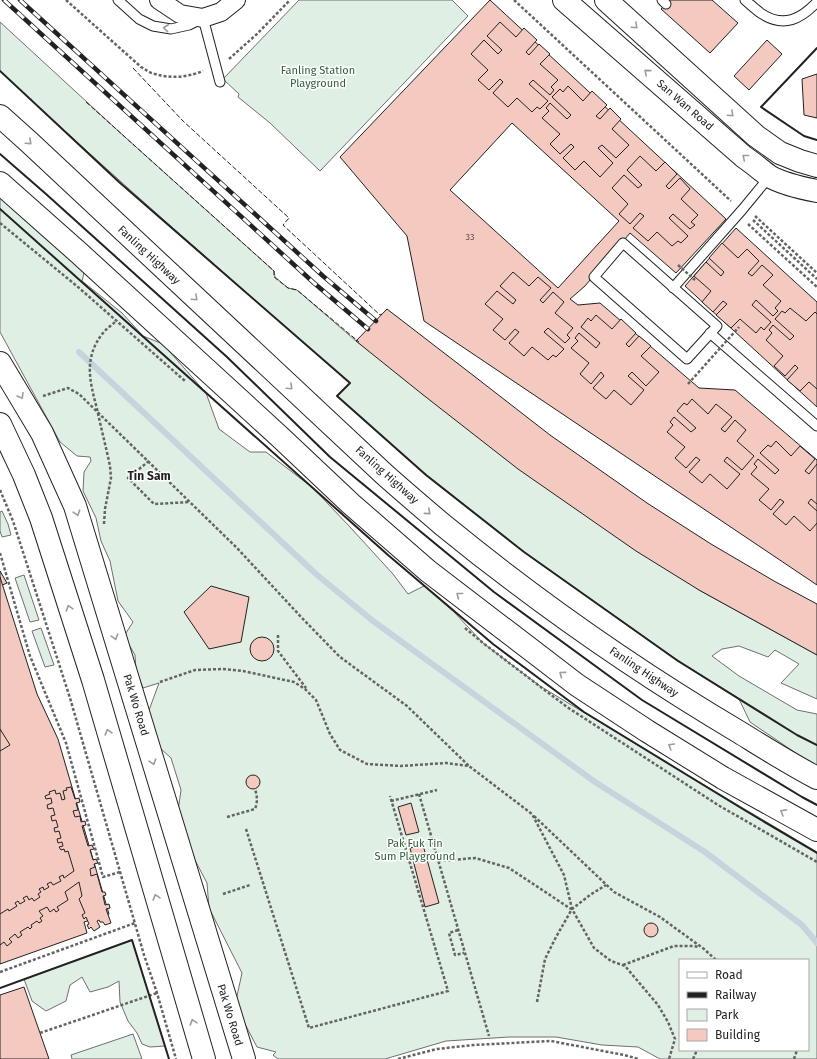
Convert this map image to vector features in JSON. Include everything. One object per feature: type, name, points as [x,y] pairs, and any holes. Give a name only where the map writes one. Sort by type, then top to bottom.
[{"type":"main road","name":"San Wan Road","points":[[564,0],[744,156],[770,176],[786,183],[817,191]]},
{"type":"main road","points":[[606,0],[756,136],[780,152],[800,162],[817,166]]},
{"type":"main road","name":"Fanling Highway","points":[[0,116],[35,147],[367,459],[443,525],[557,613],[648,676],[817,778]]},
{"type":"main road","points":[[0,183],[246,406],[351,504],[428,571],[577,685],[723,778],[817,830]]},
{"type":"main road","name":"Pak Wo Road","points":[[0,363],[42,432],[74,506],[244,1059]]},
{"type":"main road","points":[[0,424],[24,476],[43,526],[94,685],[204,1059]]},
{"type":"street","points":[[159,0],[180,14],[203,18],[221,12],[236,0]]},
{"type":"lane","points":[[118,0],[139,19],[153,26],[171,29],[189,25],[203,18],[220,82]]},
{"type":"lane","points":[[746,0],[762,14],[776,20],[793,20],[806,12],[817,2]]},
{"type":"lane","points":[[674,288],[770,176]]},
{"type":"lane","points":[[623,243],[717,326],[710,333],[687,359],[594,276],[623,243]]},
{"type":"lane","points":[[710,333],[817,426]]},
{"type":"path","points":[[66,0],[141,67],[155,74],[171,78],[194,74],[216,66],[231,58],[290,0]]},
{"type":"path","points":[[514,0],[817,279]]},
{"type":"path","points":[[741,210],[817,273]]},
{"type":"path","points":[[741,210],[817,287]]},
{"type":"path","points":[[678,265],[695,280]]},
{"type":"path","points":[[104,528],[105,509],[111,478],[110,466],[91,386],[89,369],[92,354],[103,332],[116,321]]},
{"type":"path","points":[[688,384],[739,327]]},
{"type":"path","points":[[51,393],[68,388],[79,394],[245,556],[340,657],[408,706],[469,766],[532,814],[614,892],[660,917],[715,959]]},
{"type":"path","points":[[148,461],[128,478],[154,504],[190,502]]},
{"type":"path","points":[[0,490],[13,521],[70,698],[144,955],[157,993],[176,1059]]},
{"type":"path","points":[[0,553],[30,656],[66,743],[103,877],[120,872]]},
{"type":"path","points":[[278,635],[278,651],[316,700],[330,734],[340,750],[367,764],[401,766],[446,763],[469,766]]},
{"type":"path","points":[[160,682],[195,670],[223,669],[294,682],[306,689],[313,697]]},
{"type":"path","points":[[227,817],[255,809],[257,796],[255,789]]},
{"type":"path","points":[[392,801],[437,790]]},
{"type":"path","points":[[419,794],[489,1036]]},
{"type":"path","points":[[246,829],[309,1028],[448,991],[390,796]]},
{"type":"path","points":[[532,814],[564,875],[572,910],[594,948],[610,961],[625,966],[658,1005],[668,1022],[675,1039],[669,1059]]},
{"type":"path","points":[[438,861],[475,858],[509,868],[572,910]]},
{"type":"path","points":[[223,894],[250,885]]},
{"type":"path","points":[[537,1002],[545,959],[556,937],[572,910],[590,895],[606,885]]},
{"type":"path","points":[[0,972],[135,923]]},
{"type":"path","points":[[458,930],[449,933],[455,955],[464,953]]},
{"type":"path","points":[[623,965],[674,946],[700,947]]},
{"type":"path","points":[[40,1033],[157,993]]},
{"type":"path","points":[[398,1059],[437,1049],[473,1045],[551,1041],[639,1059]]},
{"type":"green space","name":"Fanling Station Playground","points":[[299,0],[452,0],[468,16],[320,171],[270,123],[238,97],[239,94],[223,79]]},
{"type":"green space","points":[[0,22],[274,271],[275,277],[288,288],[297,290],[356,341],[699,590],[817,655],[817,699],[781,683],[799,664],[775,650],[768,657],[739,646],[722,649],[712,656],[739,676],[797,710],[817,714],[817,766],[750,722],[739,699],[673,657],[524,552],[423,472],[337,396],[350,383],[130,190],[0,71]]},
{"type":"green space","name":"Pak Fuk Tin Sum Playground","points":[[0,189],[85,269],[82,281],[122,313],[143,336],[163,344],[206,393],[219,429],[250,452],[266,452],[313,488],[393,574],[408,594],[424,586],[454,612],[483,643],[540,686],[817,852],[817,1059],[660,1059],[638,1047],[602,1045],[556,1037],[509,1037],[446,1041],[385,1059],[278,1059],[273,1055],[276,1052],[257,1047],[235,1005],[242,973],[209,908],[207,883],[188,847],[178,811],[181,790],[171,758],[160,748],[148,713],[159,683],[143,688],[136,670],[135,655],[124,636],[133,622],[118,601],[110,561],[101,541],[96,518],[83,491],[84,472],[91,461],[90,457],[77,456],[60,442],[0,332]]},
{"type":"green space","points":[[2,511],[11,535],[2,537],[0,531],[0,512]]},
{"type":"green space","points":[[24,575],[39,620],[30,622],[15,578]]},
{"type":"green space","points":[[41,628],[54,665],[45,667],[32,631]]},
{"type":"green space","points":[[132,940],[165,1046],[150,1047],[142,1044],[137,1033],[128,1021],[120,1002],[119,981],[108,987],[90,992],[82,977],[70,985],[66,1001],[46,1011],[32,1001],[24,979]]},
{"type":"green space","points":[[133,1034],[142,1059],[72,1059],[71,1055]]},
{"type":"building","points":[[490,0],[726,219],[676,273],[630,233],[585,286],[570,299],[578,305],[600,303],[699,388],[735,390],[817,460],[817,585],[424,321],[407,236],[340,157]],"holes":[[[512,123],[619,221],[558,288],[450,190]]]},
{"type":"building","points":[[670,0],[712,0],[738,23],[710,53],[661,9]]},
{"type":"building","points":[[500,22],[516,37],[524,28],[537,40],[526,52],[529,55],[539,44],[550,54],[540,64],[558,80],[551,87],[554,90],[550,95],[533,80],[529,84],[548,101],[540,109],[537,107],[532,112],[517,98],[508,107],[493,93],[503,82],[500,79],[489,90],[478,80],[488,70],[471,54],[484,40],[498,54],[502,50],[487,36]]},
{"type":"building","points":[[767,40],[782,54],[749,90],[734,76]]},
{"type":"building","points":[[817,74],[817,118],[804,115],[802,79]]},
{"type":"building","points":[[568,86],[583,101],[592,91],[607,105],[596,116],[600,119],[610,108],[621,119],[612,129],[629,145],[616,158],[602,145],[598,148],[613,163],[600,177],[584,161],[575,170],[563,158],[574,147],[571,144],[560,154],[550,144],[560,134],[542,118],[549,111],[546,108],[550,103],[567,119],[571,115],[552,97],[560,89],[563,92]]},
{"type":"building","points":[[640,156],[656,171],[665,162],[677,174],[666,186],[669,189],[680,178],[690,189],[681,199],[698,215],[691,222],[695,225],[690,229],[673,214],[669,218],[688,236],[681,243],[678,241],[672,246],[657,232],[648,241],[633,228],[644,216],[640,213],[630,224],[619,214],[628,204],[612,188],[624,175],[638,188],[642,185],[627,170]]},
{"type":"building","points":[[736,228],[817,302],[817,407],[685,286]]},
{"type":"building","points":[[722,243],[738,258],[747,249],[759,261],[748,273],[752,276],[762,265],[773,275],[763,285],[781,301],[775,308],[778,311],[773,316],[756,300],[752,305],[771,322],[764,330],[761,327],[756,333],[740,319],[731,328],[716,315],[727,304],[723,301],[713,312],[702,302],[711,291],[694,276],[706,262],[721,276],[724,272],[709,258]]},
{"type":"building","points":[[513,272],[529,286],[538,277],[551,288],[540,300],[543,303],[553,292],[564,302],[555,313],[573,328],[567,335],[570,338],[565,343],[548,328],[544,332],[564,349],[556,357],[553,355],[548,360],[532,347],[524,356],[509,343],[519,332],[515,329],[505,340],[493,330],[503,319],[485,304],[497,291],[513,304],[516,300],[500,286]]},
{"type":"building","points":[[790,308],[806,321],[815,312],[817,314],[817,389],[809,382],[800,391],[787,380],[798,368],[795,365],[785,376],[774,366],[783,356],[766,340],[772,333],[769,330],[773,325],[790,340],[794,336],[775,319],[782,311],[785,313]]},
{"type":"building","points":[[387,309],[550,435],[647,503],[711,544],[817,604],[817,655],[699,590],[636,551],[518,469],[356,341]]},
{"type":"building","points":[[596,315],[612,329],[621,319],[636,333],[626,344],[629,347],[639,336],[651,346],[641,356],[659,372],[646,386],[632,372],[628,376],[644,390],[631,405],[614,390],[606,399],[593,388],[604,376],[601,372],[591,384],[580,374],[589,363],[571,348],[578,341],[575,338],[579,333],[596,348],[600,343],[581,327],[588,318],[591,321]]},
{"type":"building","points":[[692,399],[708,414],[716,404],[732,417],[721,429],[725,432],[735,420],[746,430],[737,441],[754,456],[742,470],[727,457],[724,461],[740,474],[727,489],[710,474],[702,483],[689,472],[700,460],[696,457],[686,468],[675,458],[685,447],[667,432],[673,425],[670,422],[674,417],[691,432],[696,428],[677,411],[684,403],[687,405]]},
{"type":"building","points":[[776,441],[791,456],[800,446],[815,459],[805,471],[809,474],[817,464],[817,504],[811,499],[808,503],[817,511],[817,523],[810,531],[794,516],[786,525],[773,514],[784,502],[780,499],[771,510],[759,500],[769,489],[751,474],[757,467],[754,464],[758,459],[775,474],[779,470],[760,453],[768,445],[771,447]]},
{"type":"building","points":[[0,571],[7,583],[0,586]]},
{"type":"building","points":[[0,577],[37,694],[58,739],[109,914],[84,922],[87,933],[0,964]]},
{"type":"building","points":[[211,586],[249,597],[241,642],[209,649],[184,612]]},
{"type":"building","points":[[262,637],[270,641],[274,649],[270,657],[262,661],[254,657],[250,649],[254,641]]},
{"type":"building","points":[[0,729],[10,745],[0,751]]},
{"type":"building","points":[[250,775],[256,775],[260,779],[260,785],[256,789],[250,789],[246,785],[246,779]]},
{"type":"building","points":[[71,787],[75,799],[79,798],[80,802],[76,803],[78,810],[73,811],[75,817],[80,816],[81,822],[85,821],[86,825],[82,826],[88,846],[92,845],[94,849],[90,850],[93,860],[96,859],[98,863],[94,864],[95,867],[90,869],[91,876],[97,874],[102,892],[105,892],[106,895],[103,896],[105,905],[109,904],[110,908],[106,909],[111,923],[105,925],[99,920],[97,921],[100,927],[94,931],[91,927],[89,929],[87,925],[89,924],[86,917],[84,919],[82,915],[85,913],[79,899],[82,896],[79,882],[65,892],[68,900],[57,907],[59,910],[56,912],[54,909],[50,912],[47,907],[39,911],[43,916],[40,918],[42,921],[39,923],[37,921],[31,925],[32,927],[30,929],[28,927],[20,932],[22,935],[18,938],[15,934],[9,939],[12,942],[7,946],[4,942],[0,945],[0,914],[17,906],[15,903],[18,901],[20,904],[25,901],[23,898],[27,896],[29,900],[32,898],[34,901],[40,897],[38,894],[41,892],[39,889],[43,887],[44,890],[49,887],[47,884],[51,882],[53,885],[61,881],[59,877],[63,875],[64,878],[74,871],[68,851],[65,852],[64,849],[61,850],[59,847],[63,846],[62,842],[58,843],[57,839],[61,838],[59,831],[55,832],[54,828],[58,827],[56,820],[52,821],[51,816],[55,815],[53,808],[48,809],[47,805],[52,803],[51,798],[46,799],[45,796],[50,794],[49,792],[55,790],[56,794],[60,793],[62,800],[65,799],[63,791],[67,790],[66,788]]},
{"type":"building","points":[[411,803],[419,832],[406,835],[398,807]]},
{"type":"building","points":[[423,845],[439,903],[425,907],[410,848]]},
{"type":"building","points":[[651,923],[656,925],[658,930],[656,935],[651,937],[646,935],[644,930],[646,925]]},
{"type":"building","points":[[24,987],[49,1059],[0,1059],[0,995]]},
{"type":"waterway","points":[[79,352],[316,574],[373,621],[595,782],[705,852],[802,925],[817,943]]},
{"type":"railway","points":[[4,0],[314,283],[368,329]]},
{"type":"railway","points":[[20,0],[323,276],[376,321]]},
{"type":"fence","points":[[133,68],[183,121],[289,218],[283,225],[380,315],[382,314]]},
{"type":"fence","points":[[86,102],[274,271],[274,277],[288,288],[297,290],[359,342]]},
{"type":"wall","points":[[817,48],[761,107],[804,136],[817,140]]},
{"type":"wall","points":[[0,71],[119,182],[350,383],[337,396],[426,475],[524,552],[678,661],[797,735],[817,745]]},
{"type":"wall","points":[[0,154],[227,357],[330,457],[494,592],[642,700],[817,805]]},
{"type":"wall","points":[[0,209],[388,555],[493,644],[584,712],[817,853]]},
{"type":"wall","points":[[0,988],[132,940],[169,1059]]},
{"type":"district","name":"Tin Sam","points":[[149,476]]}]
